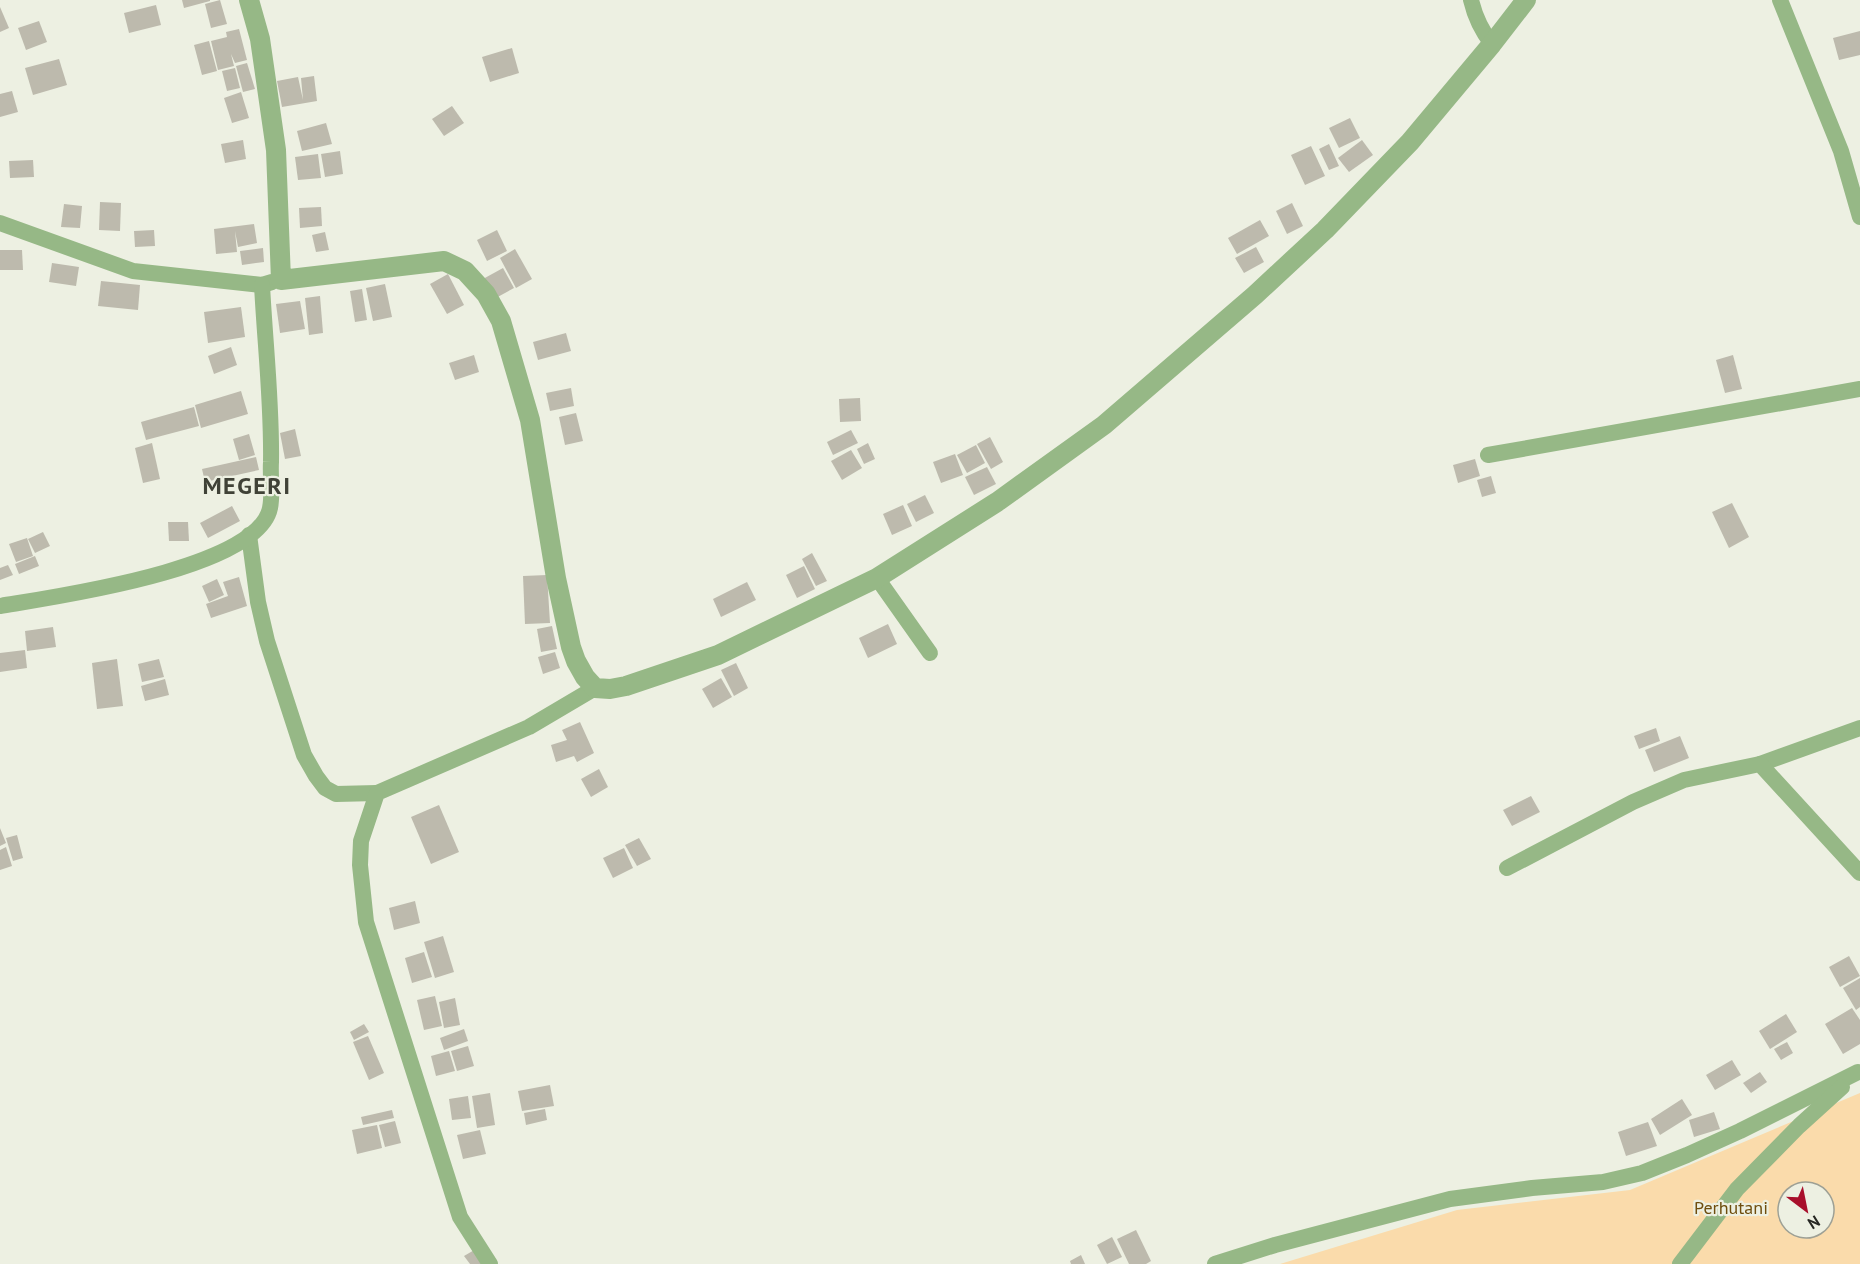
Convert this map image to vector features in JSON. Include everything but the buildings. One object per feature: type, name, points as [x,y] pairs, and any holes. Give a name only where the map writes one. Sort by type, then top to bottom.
[{"type":"street","points":[[0,606],[152,577],[194,563],[226,549],[249,535],[260,527],[270,509],[271,282],[276,150],[260,39],[249,0]]},
{"type":"street","points":[[1471,0],[1475,16],[1492,44]]},
{"type":"street","points":[[249,535],[258,602],[267,641],[304,756],[325,788],[336,794],[377,793],[529,727],[595,688],[610,689],[626,686],[718,655],[877,578],[998,502],[1104,425],[1255,295],[1325,230],[1410,142],[1526,0]]},
{"type":"street","points":[[1780,0],[1841,151],[1860,217]]},
{"type":"street","points":[[0,223],[133,271],[271,282],[444,261],[465,271],[486,294],[501,321],[530,420],[555,579],[571,647],[585,677],[595,688]]},
{"type":"street","points":[[1488,455],[1860,389]]},
{"type":"street","points":[[877,578],[930,653]]},
{"type":"street","points":[[1507,868],[1633,802],[1684,780],[1760,764],[1860,728]]},
{"type":"street","points":[[1760,764],[1860,873]]},
{"type":"street","points":[[377,793],[361,841],[360,865],[366,922],[460,1217],[490,1264]]},
{"type":"street","points":[[1215,1264],[1275,1245],[1450,1199],[1532,1188],[1603,1182],[1642,1173],[1740,1131],[1859,1071]]},
{"type":"street","points":[[1680,1264],[1737,1190],[1799,1126],[1859,1071]]},
{"type":"green space","name":"Perhutani","points":[[1860,1093],[1860,1264],[1280,1264],[1457,1210],[1630,1190]]},
{"type":"district","name":"MEGERI","points":[[247,486]]}]
